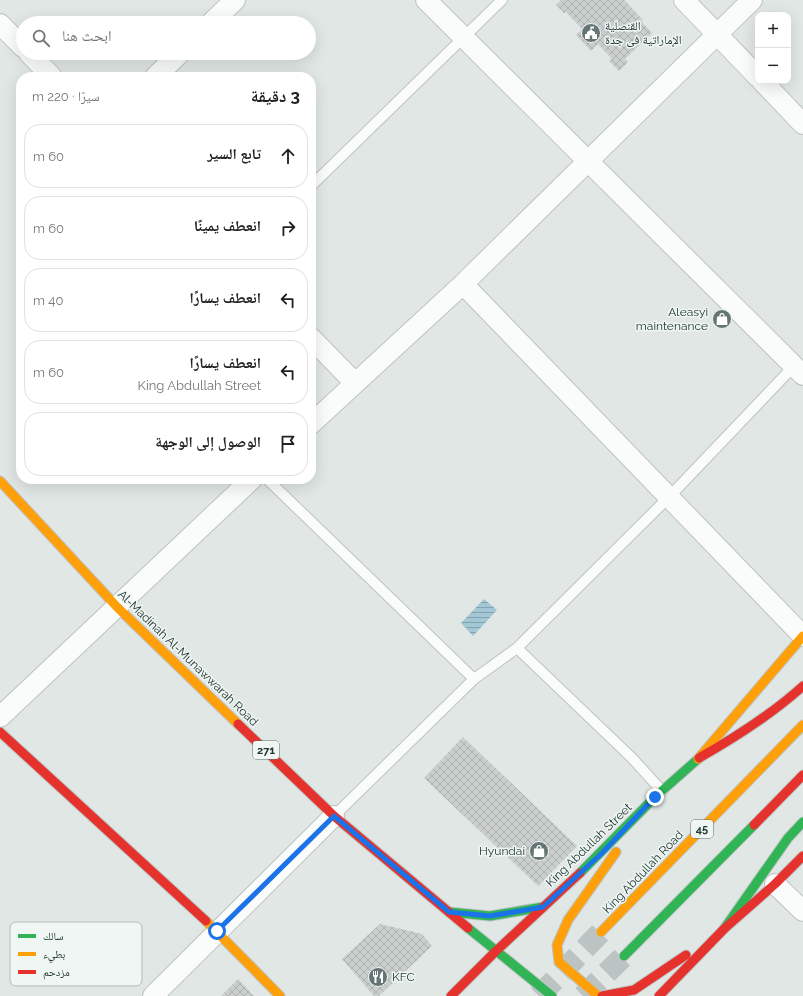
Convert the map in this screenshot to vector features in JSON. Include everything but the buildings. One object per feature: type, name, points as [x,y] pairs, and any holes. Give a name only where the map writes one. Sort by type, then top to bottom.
[{"type":"main road","name":"Al-Madinah Al-Munawwarah Road","points":[[0,481],[117,607],[334,816],[552,996]]},
{"type":"main road","name":"King Abdullah Street","points":[[451,996],[496,951],[601,854],[658,794],[699,758],[803,636]]},
{"type":"main road","points":[[699,758],[744,733],[785,703],[803,686]]},
{"type":"main road","name":"King Abdullah Road","points":[[601,932],[803,725]]},
{"type":"main road","points":[[0,732],[217,931],[280,996]]},
{"type":"main road","points":[[624,956],[803,775]]},
{"type":"main road","points":[[598,996],[559,962],[557,945],[568,920],[658,794]]},
{"type":"main road","points":[[602,996],[634,990],[724,929],[788,838],[803,822]]},
{"type":"main road","points":[[659,996],[724,929],[775,884],[803,856]]},
{"type":"main road","points":[[449,912],[490,916],[543,907]]},
{"type":"street","points":[[218,16],[235,0]]},
{"type":"street","points":[[426,0],[798,370]]},
{"type":"street","points":[[684,0],[755,74]]},
{"type":"street","points":[[316,419],[463,284],[752,0]]},
{"type":"street","points":[[0,24],[16,40]]},
{"type":"street","points":[[36,60],[47,72]]},
{"type":"street","points":[[160,72],[173,60]]},
{"type":"street","points":[[765,84],[803,124]]},
{"type":"street","points":[[463,284],[670,496],[803,636]]},
{"type":"street","points":[[316,343],[356,383]]},
{"type":"street","points":[[0,716],[247,484]]},
{"type":"street","points":[[153,996],[334,816]]},
{"type":"street","points":[[775,884],[803,911]]},
{"type":"lane","points":[[316,181],[502,0]]},
{"type":"lane","points":[[334,816],[474,679],[517,648],[798,370]]},
{"type":"lane","points":[[272,484],[474,679]]},
{"type":"lane","points":[[517,648],[632,758],[658,794]]},
{"type":"water","points":[[484,599],[497,610],[473,636],[461,623]]},
{"type":"tunnel","points":[[539,996],[601,932]]},
{"type":"tunnel","points":[[583,996],[624,956]]},
{"type":"traffic: fast","points":[[580,873],[655,797],[698,759]]},
{"type":"traffic: fast","points":[[724,929],[788,838],[803,822]]},
{"type":"traffic: fast","points":[[624,956],[754,825]]},
{"type":"traffic: fast","points":[[449,912],[490,916],[543,907]]},
{"type":"traffic: fast","points":[[468,928],[552,996]]},
{"type":"traffic: slow","points":[[0,481],[117,607],[238,724]]},
{"type":"traffic: slow","points":[[698,759],[803,636]]},
{"type":"traffic: slow","points":[[601,932],[803,725]]},
{"type":"traffic: slow","points":[[598,996],[559,962],[557,945],[568,920],[616,852]]},
{"type":"traffic: slow","points":[[206,921],[280,996]]},
{"type":"traffic: jam","points":[[699,758],[753,725],[791,697],[803,686]]},
{"type":"traffic: jam","points":[[238,724],[334,816],[468,928]]},
{"type":"traffic: jam","points":[[0,732],[206,921]]},
{"type":"traffic: jam","points":[[754,825],[803,775]]},
{"type":"traffic: jam","points":[[659,996],[724,929],[775,884],[803,856]]},
{"type":"traffic: jam","points":[[451,996],[496,951],[580,873]]},
{"type":"traffic: jam","points":[[602,996],[634,990],[686,955]]},
{"type":"place","name":"القنصلية الإماراتية فى جدة","points":[[591,33]]},
{"type":"place","name":"Aleasyi maintenance","points":[[722,319]]},
{"type":"place","name":"Hyundai","points":[[539,851]]},
{"type":"place","name":"KFC","points":[[378,977]]},
{"type":"route","points":[[217,931],[334,816],[449,912],[490,916],[543,907],[601,854],[655,797]]}]
